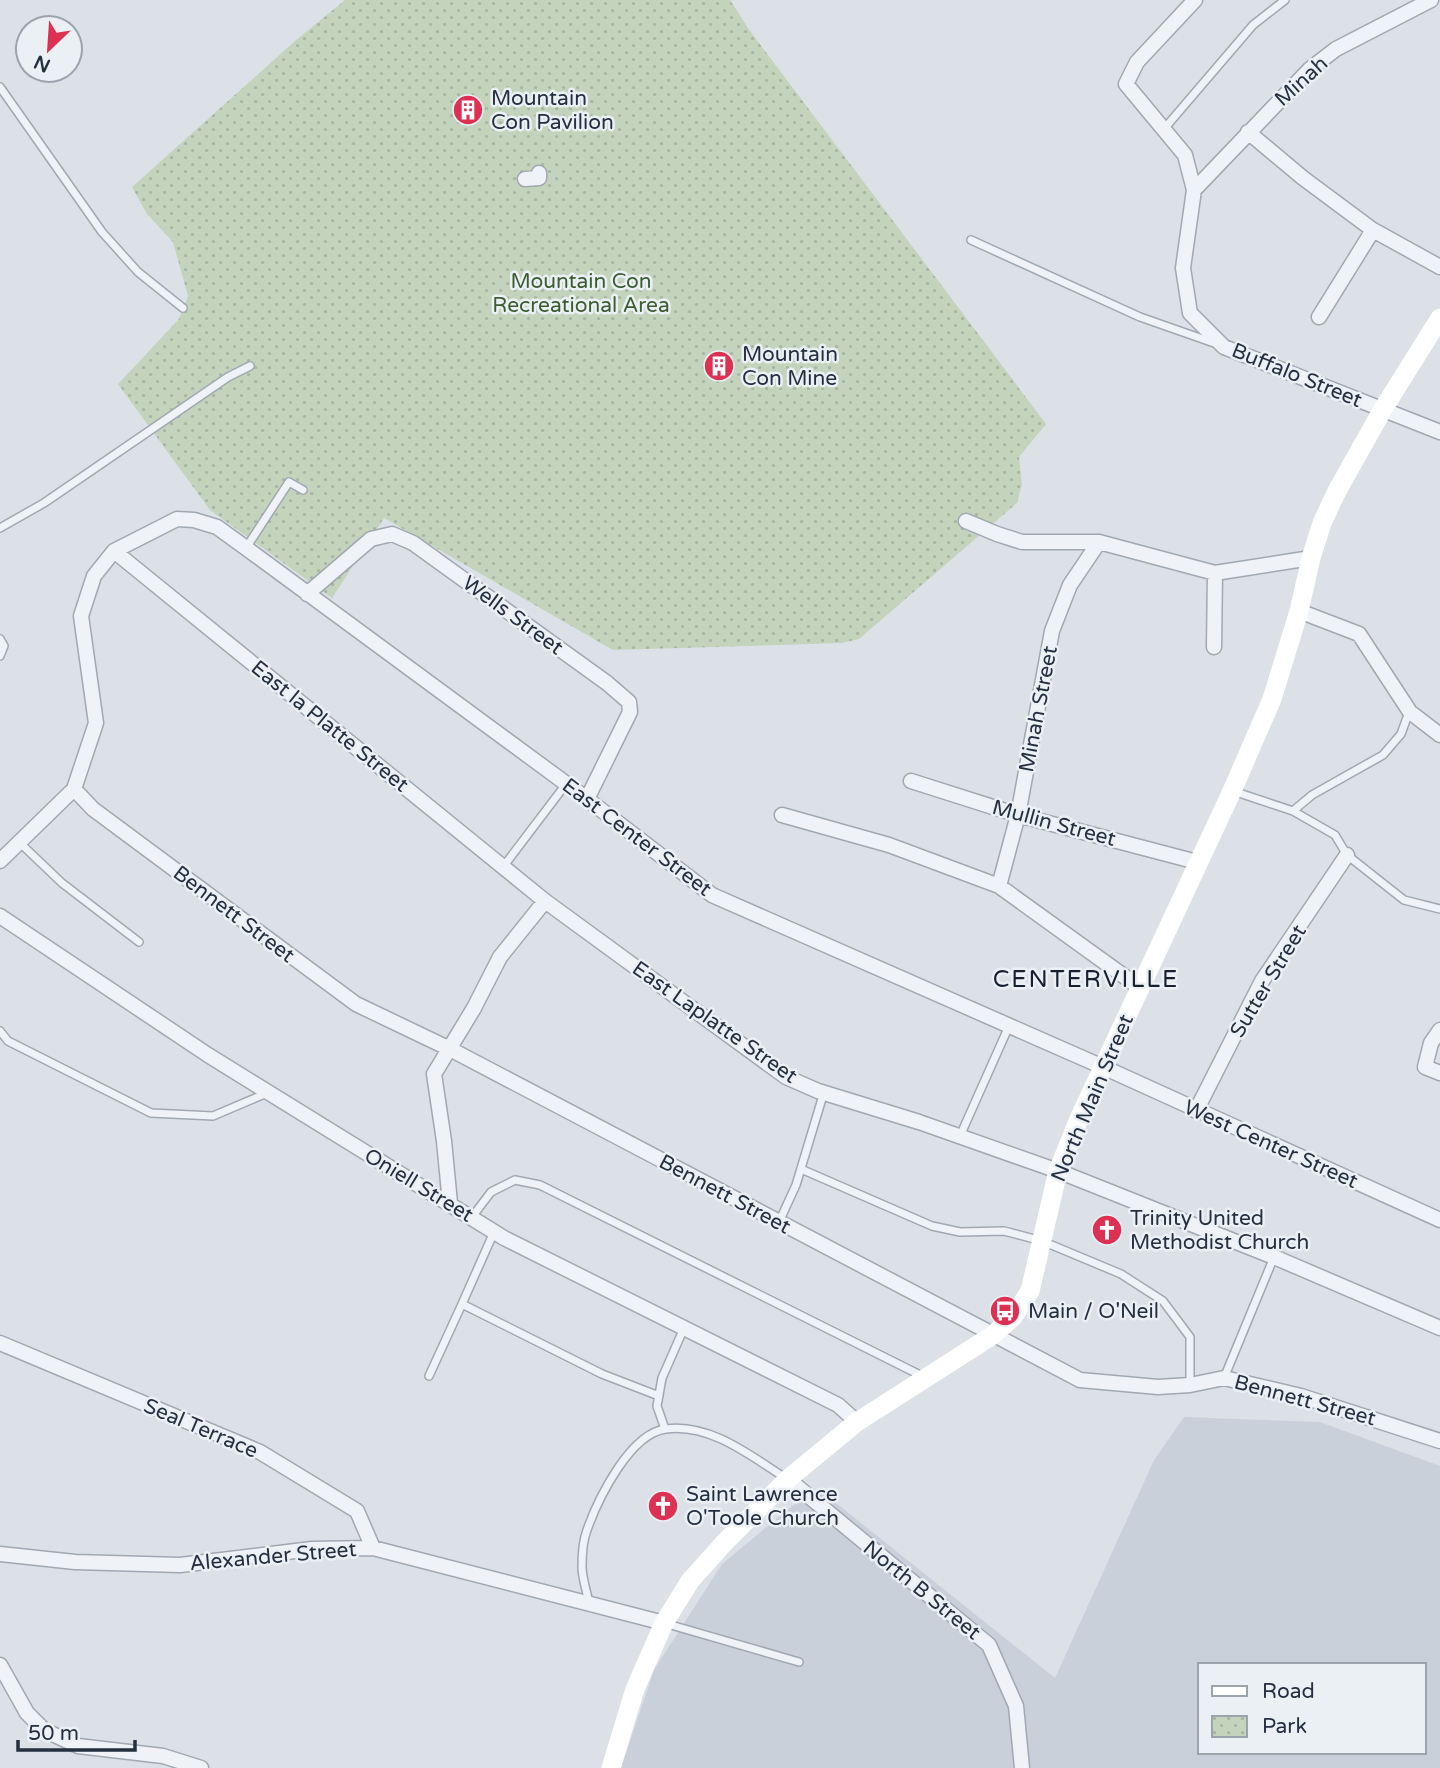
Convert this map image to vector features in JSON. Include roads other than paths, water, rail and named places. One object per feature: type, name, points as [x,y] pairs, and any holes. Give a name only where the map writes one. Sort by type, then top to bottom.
[{"type":"main road","name":"North Main Street","points":[[611,1768],[635,1689],[664,1623],[690,1581],[788,1479],[857,1422],[993,1335],[1013,1317],[1030,1291],[1058,1171],[1139,987],[1233,791],[1272,699],[1322,523],[1336,491],[1440,318]]},
{"type":"street","name":"Buffalo Street","points":[[1195,0],[1137,62],[1126,84],[1185,155],[1194,190],[1183,268],[1190,313],[1224,346],[1440,432]]},
{"type":"street","name":"Minah","points":[[1194,190],[1310,69],[1336,49],[1431,0]]},
{"type":"street","points":[[1248,132],[1303,178],[1373,230],[1440,267]]},
{"type":"street","points":[[525,179],[539,178],[539,173]]},
{"type":"street","points":[[1319,317],[1373,230]]},
{"type":"street","name":"East Center Street","points":[[114,551],[177,519],[194,520],[217,527],[587,799],[712,895],[1103,1067]]},
{"type":"street","points":[[966,521],[1022,542],[1099,542],[1215,573],[1311,558]]},
{"type":"street","name":"Wells Street","points":[[307,594],[371,539],[392,534],[413,543],[596,676],[629,702],[630,712],[587,799]]},
{"type":"street","name":"Minah Street","points":[[999,886],[1018,815],[1052,631],[1070,585],[1099,542]]},
{"type":"street","points":[[0,861],[74,789],[96,723],[82,616],[94,576],[114,551]]},
{"type":"street","name":"East la Platte Street","points":[[114,551],[545,901]]},
{"type":"street","points":[[1214,647],[1215,573]]},
{"type":"street","points":[[1299,611],[1359,634],[1410,712],[1440,735]]},
{"type":"street","name":"Mullin Street","points":[[911,781],[1018,815],[1198,862]]},
{"type":"street","name":"Bennett Street","points":[[74,789],[93,809],[356,1004],[450,1049],[1080,1380],[1158,1387],[1190,1385],[1224,1378],[1301,1396],[1440,1441]]},
{"type":"street","points":[[782,815],[889,845],[999,886],[1139,987]]},
{"type":"street","name":"Sutter Street","points":[[1196,1111],[1262,981],[1347,855]]},
{"type":"street","points":[[450,1203],[434,1074],[474,1008],[500,957],[545,901]]},
{"type":"street","name":"East Laplatte Street","points":[[545,901],[786,1077],[824,1093],[960,1136],[1058,1171],[1274,1257],[1440,1328]]},
{"type":"street","name":"Oniell Street","points":[[0,916],[208,1055],[494,1232],[838,1405],[857,1422]]},
{"type":"street","points":[[1440,1030],[1431,1043],[1425,1066],[1440,1073]]},
{"type":"street","name":"West Center Street","points":[[1103,1067],[1440,1220]]},
{"type":"street","name":"Seal Terrace","points":[[0,1343],[260,1452],[357,1511],[373,1548]]},
{"type":"street","name":"North B Street","points":[[788,1479],[989,1645],[1016,1706],[1022,1768]]},
{"type":"street","name":"Alexander Street","points":[[0,1554],[75,1562],[180,1565],[312,1549],[373,1548],[664,1623]]},
{"type":"street","points":[[0,1665],[27,1713],[44,1730],[78,1746],[163,1756],[201,1768]]},
{"type":"lane","points":[[1164,129],[1253,25],[1285,0]]},
{"type":"lane","points":[[0,87],[102,232],[138,272],[183,308]]},
{"type":"lane","points":[[971,240],[1140,317],[1224,346]]},
{"type":"lane","points":[[0,528],[44,503],[228,377],[250,366]]},
{"type":"lane","points":[[246,548],[289,482],[303,490]]},
{"type":"lane","points":[[0,639],[4,646],[0,656]]},
{"type":"lane","points":[[1293,811],[1312,795],[1383,755],[1401,734],[1410,712]]},
{"type":"lane","points":[[503,867],[566,784]]},
{"type":"lane","points":[[1233,791],[1293,811],[1335,835],[1347,855],[1404,900],[1440,909]]},
{"type":"lane","points":[[19,842],[62,883],[139,942]]},
{"type":"lane","points":[[960,1136],[1009,1026]]},
{"type":"lane","points":[[0,1031],[8,1041],[151,1112],[212,1116],[268,1093]]},
{"type":"lane","points":[[779,1222],[801,1169],[824,1093]]},
{"type":"lane","points":[[801,1169],[932,1226],[960,1232],[1004,1231],[1042,1241],[1121,1274],[1163,1301],[1190,1337],[1190,1385]]},
{"type":"lane","points":[[472,1217],[491,1192],[515,1180],[540,1185],[925,1377]]},
{"type":"lane","points":[[429,1376],[494,1232]]},
{"type":"lane","points":[[1224,1378],[1274,1257]]},
{"type":"lane","points":[[462,1304],[603,1374],[659,1396]]},
{"type":"lane","points":[[665,1429],[657,1406],[662,1378],[684,1328]]},
{"type":"lane","points":[[590,1604],[582,1569],[586,1531],[613,1474],[638,1443],[665,1429],[696,1431],[732,1444],[788,1479]]},
{"type":"lane","points":[[664,1623],[799,1662]]},
{"type":"place","name":"Mountain Con Pavilion","points":[[468,110]]},
{"type":"place","name":"Mountain Con Mine","points":[[719,366]]},
{"type":"place","name":"Trinity United Methodist Church","points":[[1107,1230]]},
{"type":"place","name":"Main / O'Neil","points":[[1005,1311]]},
{"type":"place","name":"Saint Lawrence O'Toole Church","points":[[663,1506]]},
{"type":"district","name":"CENTERVILLE","points":[[1086,979]]},
{"type":"park label","name":"Mountain Con Recreational Area","points":[[581,293]]}]
